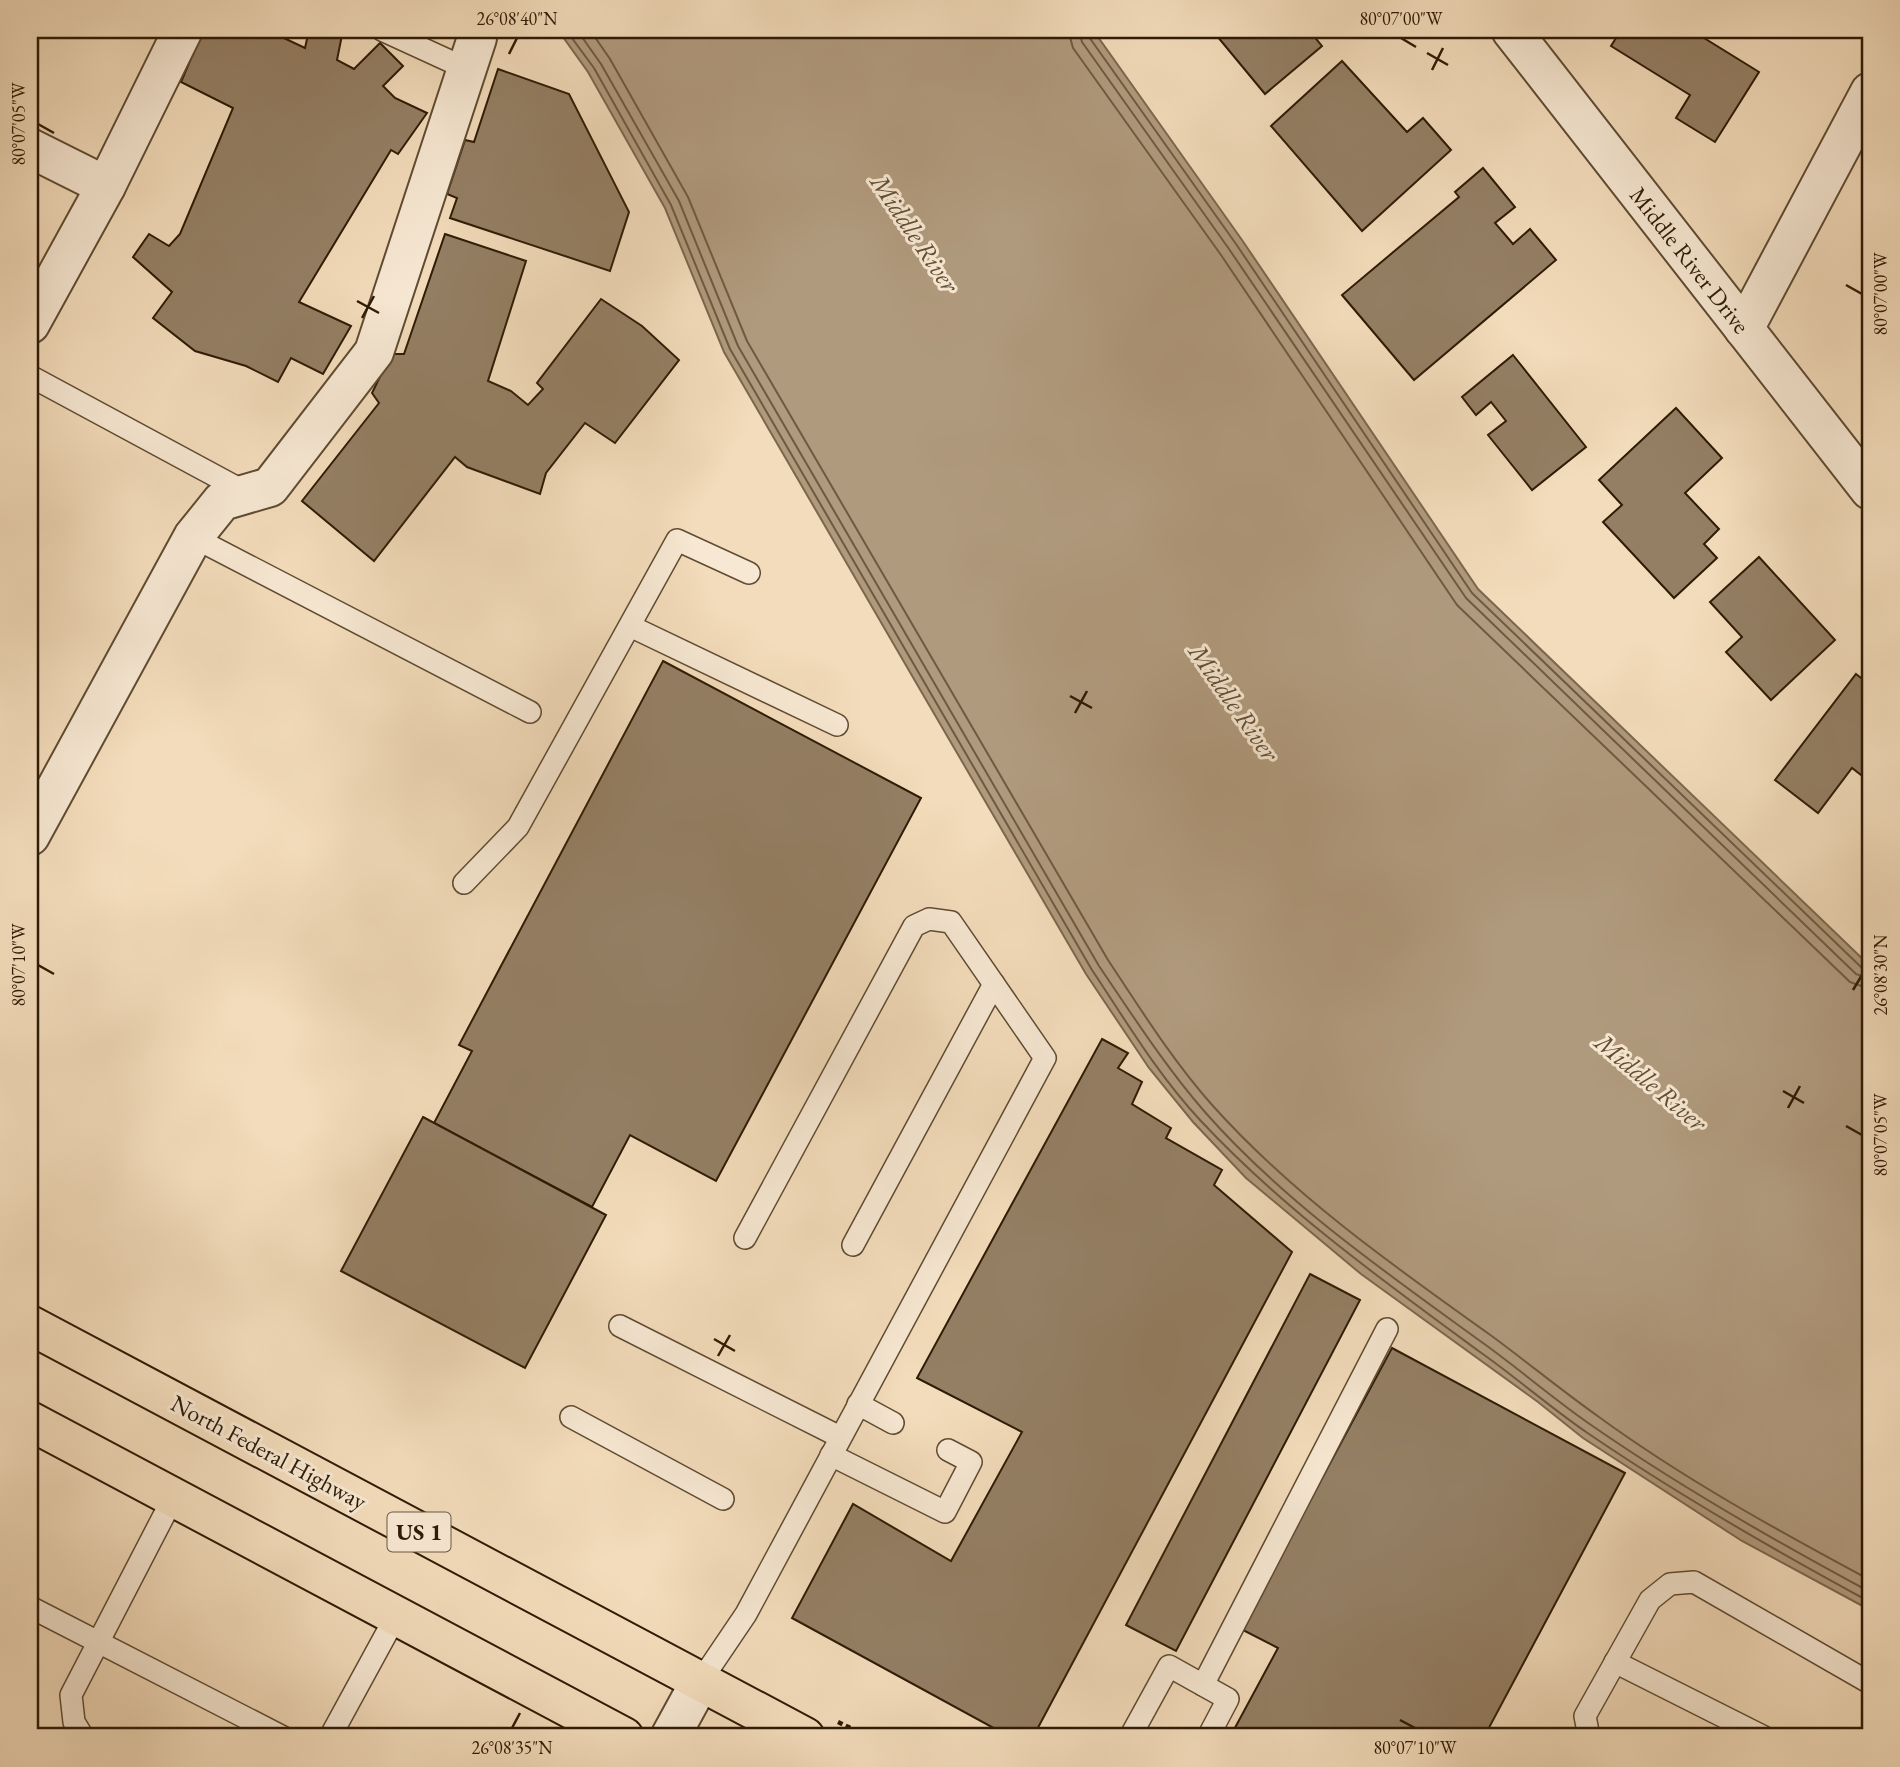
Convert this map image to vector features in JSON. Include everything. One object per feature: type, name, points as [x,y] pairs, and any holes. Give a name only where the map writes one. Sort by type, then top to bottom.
[{"type":"main road","name":"North Federal Highway","points":[[30,1325],[805,1737]]},
{"type":"main road","points":[[30,1421],[624,1737]]},
{"type":"street","points":[[35,300],[106,186],[183,30]]},
{"type":"street","points":[[30,836],[193,537],[222,501],[270,487],[374,352],[477,38],[476,30]]},
{"type":"street","name":"Middle River Drive","points":[[1511,30],[1870,490]]},
{"type":"street","points":[[1744,329],[1870,92]]},
{"type":"street","points":[[30,148],[106,186]]},
{"type":"street","points":[[670,1737],[700,1682]]},
{"type":"lane","points":[[382,30],[467,69]]},
{"type":"lane","points":[[30,376],[248,494]]},
{"type":"lane","points":[[193,537],[530,712]]},
{"type":"lane","points":[[464,883],[517,827],[677,540],[749,573]]},
{"type":"lane","points":[[630,626],[837,725]]},
{"type":"lane","points":[[700,1682],[746,1614],[1045,1058],[951,922],[929,919],[914,926],[744,1238]]},
{"type":"lane","points":[[853,1245],[994,984]]},
{"type":"lane","points":[[620,1326],[836,1446],[945,1513],[971,1462],[948,1450]]},
{"type":"lane","points":[[1203,1685],[1387,1329]]},
{"type":"lane","points":[[858,1404],[893,1423]]},
{"type":"lane","points":[[572,1417],[723,1500]]},
{"type":"lane","points":[[83,1737],[74,1722],[71,1695],[173,1497]]},
{"type":"lane","points":[[1588,1737],[1585,1716],[1650,1600],[1670,1584],[1694,1582],[1870,1683]]},
{"type":"lane","points":[[30,1607],[283,1737]]},
{"type":"lane","points":[[330,1737],[396,1616]]},
{"type":"lane","points":[[1615,1662],[1764,1737]]},
{"type":"lane","points":[[1130,1737],[1169,1667],[1228,1699],[1208,1737]]},
{"type":"water","name":"Middle River","points":[[558,30],[1093,30],[1242,240],[1478,589],[1870,966],[1870,1610],[1742,1541],[1583,1438],[1538,1402],[1361,1274],[1246,1178],[1193,1122],[1149,1068],[1086,974],[918,686],[724,352],[665,208],[588,72]]},
{"type":"building","points":[[203,30],[267,30],[305,48],[309,30],[343,30],[337,60],[354,69],[380,43],[403,66],[383,86],[395,98],[427,113],[398,154],[391,150],[299,302],[351,326],[323,374],[291,358],[278,382],[246,366],[195,351],[153,318],[172,292],[133,257],[149,234],[169,246],[180,234],[233,108],[181,82]]},
{"type":"building","points":[[1212,30],[1309,30],[1322,46],[1265,94]]},
{"type":"building","points":[[1621,30],[1691,30],[1759,72],[1715,142],[1676,118],[1690,95],[1611,46]]},
{"type":"building","points":[[1342,61],[1407,132],[1423,118],[1451,150],[1362,231],[1271,126]]},
{"type":"building","points":[[498,69],[569,94],[629,212],[610,271],[450,218],[457,198],[447,194],[465,140],[474,142]]},
{"type":"building","points":[[1483,168],[1515,207],[1495,223],[1513,244],[1530,229],[1556,260],[1414,380],[1342,295],[1459,197],[1455,192]]},
{"type":"building","points":[[445,234],[526,261],[488,381],[511,391],[528,405],[543,389],[537,383],[601,299],[642,326],[679,360],[615,443],[585,423],[546,473],[540,494],[467,467],[455,457],[374,561],[302,501],[379,403],[372,393],[391,354],[404,354]]},
{"type":"building","points":[[1513,355],[1586,447],[1532,490],[1488,435],[1506,421],[1491,402],[1476,415],[1462,397]]},
{"type":"building","points":[[1676,408],[1722,458],[1685,493],[1719,529],[1704,544],[1717,558],[1674,598],[1603,522],[1622,505],[1599,480]]},
{"type":"building","points":[[1759,557],[1835,640],[1771,700],[1726,652],[1742,637],[1710,602]]},
{"type":"building","points":[[663,661],[921,798],[716,1181],[630,1135],[592,1207],[434,1123],[472,1051],[459,1045]]},
{"type":"building","points":[[1856,674],[1870,685],[1870,782],[1852,768],[1818,813],[1775,780]]},
{"type":"building","points":[[1102,1039],[1128,1053],[1118,1068],[1142,1082],[1132,1104],[1171,1128],[1166,1138],[1222,1170],[1214,1185],[1292,1252],[1033,1737],[1010,1737],[792,1618],[853,1504],[951,1561],[1022,1432],[917,1378]]},
{"type":"building","points":[[423,1117],[606,1215],[525,1368],[341,1271]]},
{"type":"building","points":[[1310,1274],[1360,1300],[1176,1651],[1126,1625]]},
{"type":"building","points":[[1392,1348],[1625,1473],[1484,1737],[1230,1737],[1278,1648],[1241,1629]]}]
